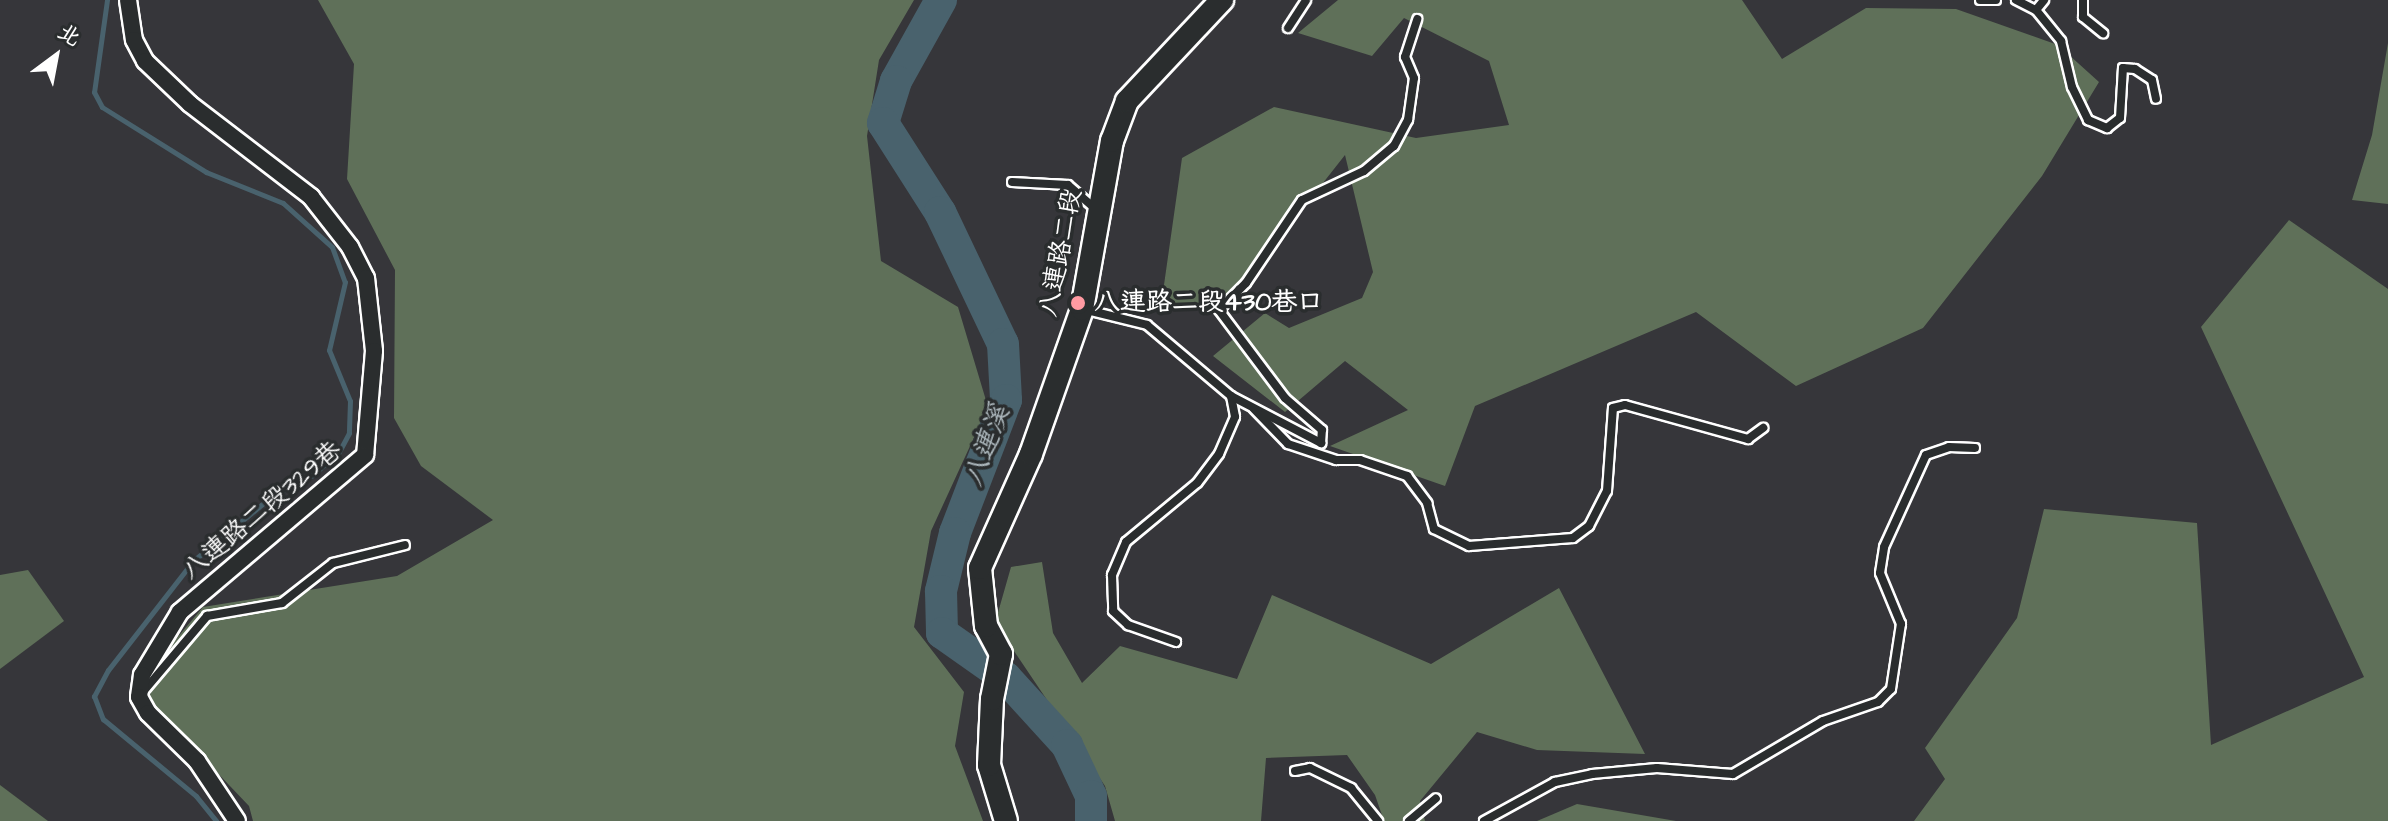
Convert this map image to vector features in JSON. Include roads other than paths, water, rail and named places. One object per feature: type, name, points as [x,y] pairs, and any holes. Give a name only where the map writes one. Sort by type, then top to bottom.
[{"type":"street","name":"八連路二段329巷","points":[[128,0],[134,40],[145,61],[190,104],[311,197],[350,247],[366,278],[374,351],[365,455],[180,612],[142,675],[139,697]]},
{"type":"street","name":"八連路二段","points":[[1006,821],[989,765],[992,699],[1001,654],[986,626],[980,568],[1031,454],[1082,309],[1098,210],[1127,101],[1222,0]]},
{"type":"street","points":[[139,697],[148,713],[197,761],[237,821]]},
{"type":"lane","points":[[1288,28],[1306,0]]},
{"type":"lane","points":[[1980,0],[1996,0]]},
{"type":"lane","points":[[2016,0],[2036,10],[2061,41],[2072,87],[2088,120],[2107,128],[2120,118],[2123,68],[2135,69],[2152,80],[2156,99]]},
{"type":"lane","points":[[2036,10],[2044,0]]},
{"type":"lane","points":[[2083,0],[2083,17],[2103,33]]},
{"type":"lane","points":[[1082,309],[1147,325],[1231,396],[1321,443],[1322,430],[1285,398],[1219,310],[1246,283],[1302,200],[1364,171],[1394,146],[1408,120],[1414,78],[1405,57],[1417,19]]},
{"type":"lane","points":[[1012,182],[1068,185],[1098,210]]},
{"type":"lane","points":[[1176,642],[1128,625],[1113,611],[1112,575],[1126,542],[1197,483],[1219,454],[1235,417],[1231,396]]},
{"type":"lane","points":[[1254,409],[1288,444],[1336,460],[1360,460],[1407,476],[1427,503],[1434,529],[1469,546],[1573,538],[1589,526],[1607,491],[1613,408],[1625,405],[1748,439],[1763,428]]},
{"type":"lane","points":[[1484,821],[1555,782],[1592,774],[1657,768],[1733,774],[1823,721],[1878,702],[1891,689],[1901,624],[1880,573],[1888,534],[1926,455],[1949,447],[1975,448]]},
{"type":"lane","points":[[139,697],[207,616],[282,603],[333,563],[405,545]]},
{"type":"lane","points":[[1295,771],[1310,768],[1351,788],[1378,821]]},
{"type":"lane","points":[[1409,821],[1436,798]]},
{"type":"waterway","points":[[107,0],[94,92],[102,107],[206,172],[283,203],[332,247],[345,282],[329,350],[350,401],[349,433],[339,452],[313,475],[272,496],[193,561],[108,670],[94,696],[103,719],[196,796],[216,821]]},
{"type":"waterway","name":"八連溪","points":[[941,0],[896,81],[883,123],[940,212],[1003,344],[1006,400],[955,533],[941,591],[942,633],[1006,678],[1067,745],[1091,796],[1091,821]]},
{"type":"place","name":"八連路二段430巷口","points":[[1078,303]]}]
